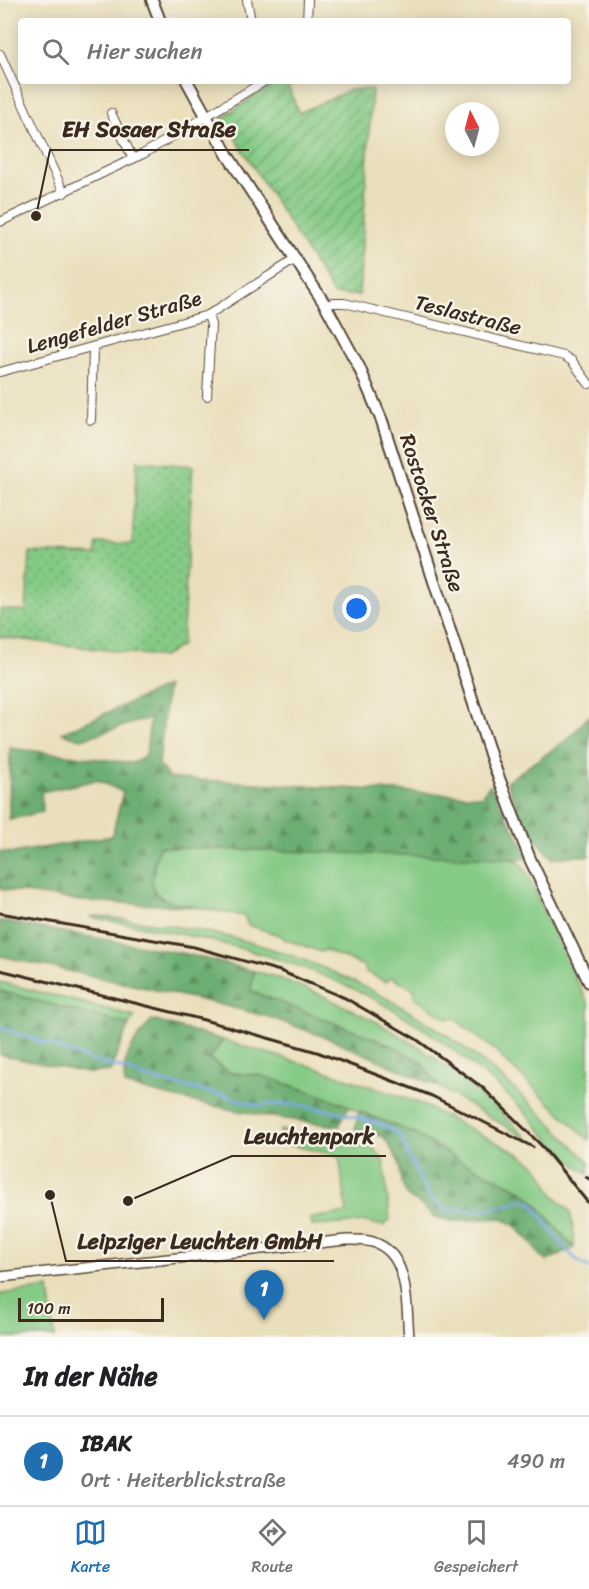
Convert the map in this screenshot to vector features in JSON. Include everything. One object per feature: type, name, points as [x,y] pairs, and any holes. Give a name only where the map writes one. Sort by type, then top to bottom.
[{"type":"main road","points":[[152,0],[159,18]]},
{"type":"main road","name":"Rostocker Straße","points":[[188,84],[205,118],[294,260],[327,306],[359,368],[382,421],[492,760],[530,859],[589,982]]},
{"type":"street","points":[[247,0],[250,18]]},
{"type":"street","points":[[307,18],[308,0]]},
{"type":"street","points":[[0,54],[64,193]]},
{"type":"street","points":[[0,222],[133,159],[259,84]]},
{"type":"street","points":[[111,113],[133,159]]},
{"type":"street","name":"Lengefelder Straße","points":[[0,372],[208,315],[294,260]]},
{"type":"street","name":"Teslastraße","points":[[327,306],[332,303],[344,303],[564,356],[572,361],[589,384]]},
{"type":"street","points":[[207,396],[212,325],[208,315]]},
{"type":"street","points":[[91,420],[93,348]]},
{"type":"street","points":[[0,1277],[346,1240],[366,1240],[377,1243],[395,1256],[403,1272],[409,1337]]},
{"type":"green space","points":[[274,84],[287,84],[299,113],[350,90],[372,89],[359,295],[334,295],[222,117]]},
{"type":"green space","points":[[137,461],[193,466],[182,645],[163,657],[0,637],[0,609],[26,611],[30,552],[96,555],[97,543],[132,544]]},
{"type":"green space","points":[[167,686],[159,765],[169,778],[481,796],[490,785],[530,859],[159,847],[153,875],[155,892],[168,901],[197,907],[81,901],[0,889],[0,851],[13,853],[112,836],[123,792],[97,780],[41,792],[43,812],[9,819],[10,748],[133,763],[146,755],[150,718],[81,739],[62,733]]},
{"type":"green space","points":[[589,716],[589,856],[553,859],[521,822],[507,781],[568,739]]},
{"type":"green space","points":[[159,847],[506,858],[519,861],[527,873],[589,1005],[589,1140],[500,1054],[453,1018],[447,1019],[414,997],[415,990],[391,977],[386,982],[366,972],[364,966],[325,950],[321,952],[248,925],[244,916],[169,902],[161,897],[152,886],[152,872]]},
{"type":"green space","points":[[97,916],[192,929],[230,937],[287,954],[361,985],[430,1024],[494,1072],[541,1113],[589,1162],[589,1174],[561,1152],[521,1108],[472,1065],[401,1014],[359,991],[317,973],[228,945],[89,917]]},
{"type":"green space","points":[[0,921],[187,954],[254,971],[251,991],[389,1044],[420,1061],[439,1087],[333,1040],[269,1017],[0,956]]},
{"type":"green space","points":[[254,971],[319,994],[377,1022],[419,1047],[453,1071],[482,1099],[492,1103],[529,1140],[439,1087],[420,1061],[389,1044],[250,991]]},
{"type":"green space","points":[[0,982],[135,1016],[129,1025],[0,991]]},
{"type":"green space","points":[[0,991],[129,1025],[110,1071],[87,1073],[0,1055]]},
{"type":"green space","points":[[152,1020],[223,1040],[209,1059],[231,1073],[259,1075],[349,1106],[339,1126],[231,1110],[125,1085],[125,1066],[130,1050]]},
{"type":"green space","points":[[223,1040],[314,1067],[419,1103],[521,1155],[538,1167],[554,1195],[570,1211],[574,1248],[533,1200],[519,1189],[461,1161],[415,1134],[312,1092],[259,1075],[231,1073],[209,1059]]},
{"type":"green space","points":[[359,1111],[415,1134],[461,1161],[519,1189],[533,1200],[574,1248],[547,1261],[514,1225],[502,1218],[453,1221],[434,1217],[407,1196],[401,1181],[399,1162],[384,1137],[355,1129]]},
{"type":"green space","points":[[280,1130],[371,1147],[380,1155],[384,1163],[390,1220],[383,1226],[366,1222],[312,1226],[310,1218],[347,1213],[339,1156],[280,1143]]},
{"type":"green space","points":[[49,1288],[55,1337],[0,1337],[0,1294]]},
{"type":"waterway","points":[[0,1027],[146,1078],[227,1096],[255,1105],[291,1104],[338,1112],[383,1125],[400,1135],[408,1156],[430,1197],[445,1210],[482,1210],[522,1200],[531,1202],[563,1246],[589,1268]]},
{"type":"railway","points":[[0,913],[194,947],[280,971],[345,998],[416,1039],[483,1088],[541,1145],[589,1204]]},
{"type":"railway","points":[[0,970],[204,1020],[317,1052],[432,1096],[533,1147]]},
{"type":"place","name":"EH Sosaer Straße","points":[[36,216]]},
{"type":"place","name":"Leipziger Leuchten GmbH","points":[[50,1195]]},
{"type":"place","name":"Leuchtenpark","points":[[128,1201]]},
{"type":"place","name":"IBAK","points":[[264,1320]]}]
